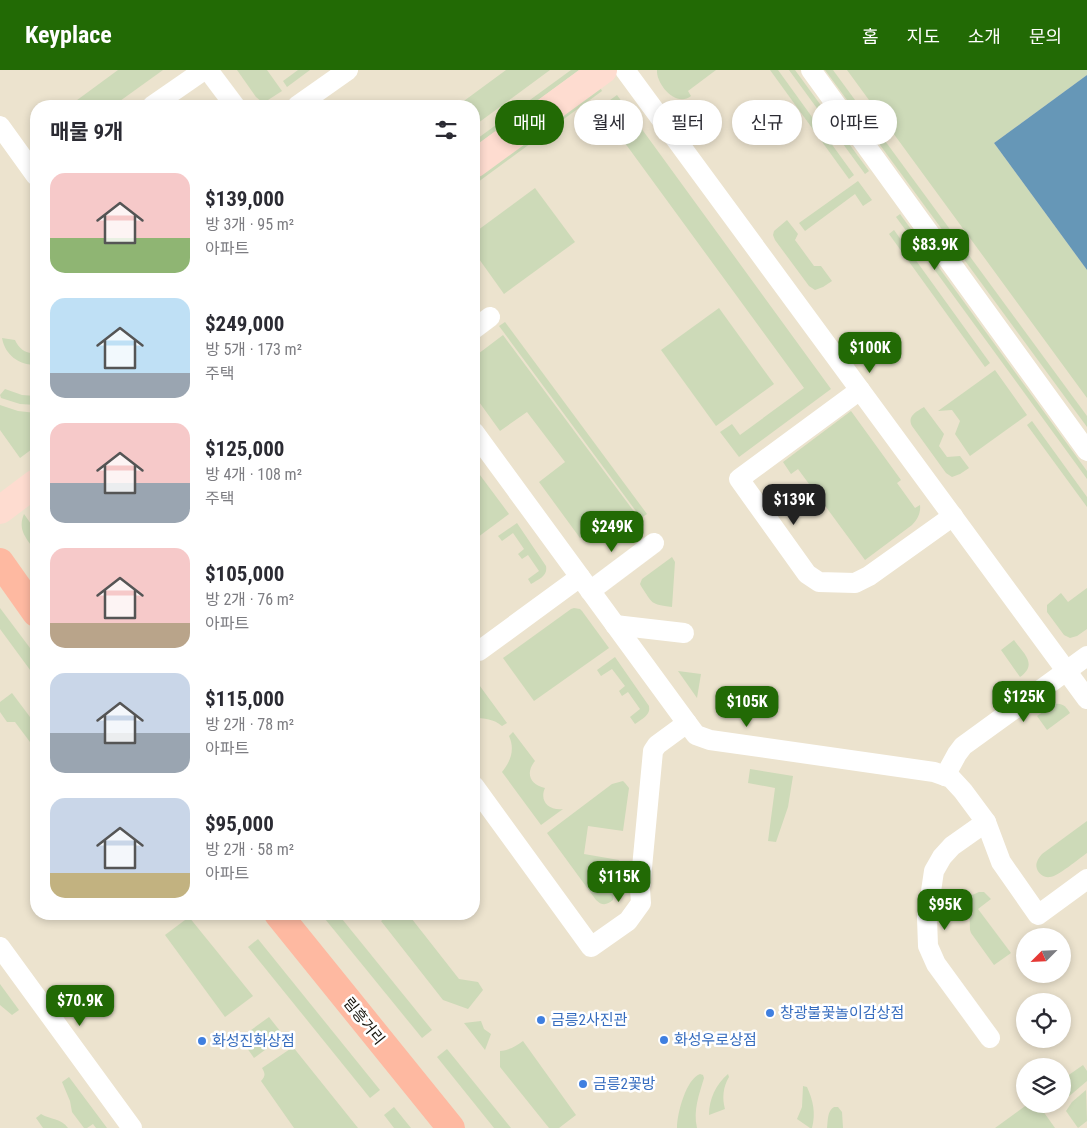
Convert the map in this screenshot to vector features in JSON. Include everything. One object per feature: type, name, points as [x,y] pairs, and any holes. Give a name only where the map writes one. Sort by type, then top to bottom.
[{"type":"main road","points":[[0,562],[30,604]]},
{"type":"main road","name":"림흥거리","points":[[283,920],[451,1128]]},
{"type":"street","points":[[161,100],[204,70]]},
{"type":"street","points":[[208,70],[230,100]]},
{"type":"street","points":[[306,100],[348,70]]},
{"type":"street","points":[[480,160],[603,70]]},
{"type":"street","points":[[625,70],[1087,699]]},
{"type":"street","points":[[811,70],[1087,452]]},
{"type":"street","points":[[0,126],[30,168]]},
{"type":"street","points":[[480,324],[490,317]]},
{"type":"street","points":[[860,390],[739,479],[807,574],[819,582],[854,583],[869,576],[953,516]]},
{"type":"street","points":[[480,440],[696,735],[710,740],[934,772],[951,778],[986,822],[1001,862],[1038,915],[1087,879]]},
{"type":"street","points":[[0,510],[30,488]]},
{"type":"street","points":[[480,651],[585,584],[654,544]]},
{"type":"street","points":[[615,625],[684,633]]},
{"type":"street","points":[[945,776],[963,746],[1087,656]]},
{"type":"street","points":[[480,794],[591,947],[628,921],[640,903],[653,751],[687,723]]},
{"type":"street","points":[[986,822],[952,846],[942,857],[934,871],[927,918],[928,946],[936,964],[990,1038]]},
{"type":"street","points":[[0,947],[132,1128]]},
{"type":"green space","points":[[118,70],[163,70],[121,100],[77,100]]},
{"type":"green space","points":[[237,70],[267,70],[282,91],[268,100],[260,100]]},
{"type":"green space","points":[[298,70],[310,70],[287,87],[283,81]]},
{"type":"green space","points":[[506,70],[550,70],[509,100],[495,100],[495,111],[480,122],[480,100],[465,100]]},
{"type":"green space","points":[[571,70],[579,70],[538,100],[530,100]]},
{"type":"green space","points":[[657,70],[716,70],[688,91],[691,96],[679,99],[673,97],[663,88]]},
{"type":"green space","points":[[770,70],[778,70],[800,100],[792,100]]},
{"type":"green space","points":[[789,70],[795,70],[817,100],[812,101]]},
{"type":"green space","points":[[825,70],[833,70],[855,100],[847,100]]},
{"type":"green space","points":[[847,70],[1087,70],[1087,75],[994,143],[1087,270],[1087,398],[897,138],[897,100],[869,100]]},
{"type":"green space","points":[[600,87],[602,91],[590,100],[582,100]]},
{"type":"green space","points":[[617,95],[621,100],[610,100]]},
{"type":"green space","points":[[802,103],[812,117],[812,128],[802,114]]},
{"type":"green space","points":[[574,106],[574,112],[564,119],[564,114]]},
{"type":"green space","points":[[495,126],[495,132],[480,143],[480,137]]},
{"type":"green space","points":[[643,131],[831,389],[739,457],[720,432],[732,424],[740,435],[804,388],[626,145],[643,145]]},
{"type":"green space","points":[[521,145],[528,145],[480,181],[480,176]]},
{"type":"green space","points":[[824,145],[832,145],[854,175],[849,179]]},
{"type":"green space","points":[[844,145],[850,145],[869,171],[865,174]]},
{"type":"green space","points":[[880,145],[888,145],[1087,416],[1087,427]]},
{"type":"green space","points":[[858,181],[872,200],[863,206],[855,194],[805,231],[799,223]]},
{"type":"green space","points":[[535,188],[575,242],[504,294],[480,260],[480,229]]},
{"type":"green space","points":[[900,214],[1087,471],[1087,479],[896,217]]},
{"type":"green space","points":[[787,220],[798,234],[795,240],[814,266],[821,266],[832,281],[823,287],[815,290],[809,286],[775,240],[774,231]]},
{"type":"green space","points":[[894,230],[990,363],[985,367],[889,234]]},
{"type":"green space","points":[[719,308],[774,384],[716,426],[661,350]]},
{"type":"green space","points":[[505,322],[647,514],[641,518],[499,326]]},
{"type":"green space","points":[[503,335],[644,525],[620,542],[604,520],[580,538],[539,482],[565,462],[527,412],[500,431],[480,403],[480,352]]},
{"type":"green space","points":[[2,338],[15,340],[23,350],[30,353],[30,365],[14,358]]},
{"type":"green space","points":[[995,370],[1027,415],[970,456],[955,434],[960,421],[952,410],[938,411]]},
{"type":"green space","points":[[5,389],[30,396],[30,405],[20,404],[1,398],[0,395]]},
{"type":"green space","points":[[0,405],[18,411],[30,412],[30,450],[20,458],[0,430]]},
{"type":"green space","points":[[924,407],[944,434],[939,446],[947,457],[960,456],[969,468],[960,474],[952,477],[946,473],[912,426],[911,417]]},
{"type":"green space","points":[[851,411],[901,480],[897,483],[915,508],[920,505],[916,521],[912,525],[865,560],[798,469],[791,474],[783,462]]},
{"type":"green space","points":[[1032,421],[1087,497],[1087,507],[1027,425]]},
{"type":"green space","points":[[480,475],[509,514],[480,536]]},
{"type":"green space","points":[[24,514],[30,522],[30,544],[22,530]]},
{"type":"green space","points":[[517,523],[546,566],[544,575],[531,584],[528,579],[539,571],[528,555],[522,559],[518,554],[524,549],[513,533],[502,541],[498,536]]},
{"type":"green space","points":[[672,557],[675,562],[672,607],[653,602],[640,584],[642,579]]},
{"type":"green space","points":[[1087,588],[1087,629],[1077,636],[1070,638],[1064,635],[1047,612],[1047,605],[1061,593],[1068,602]]},
{"type":"green space","points":[[0,608],[30,648],[30,670],[0,629]]},
{"type":"green space","points":[[574,608],[582,611],[609,648],[534,701],[503,658]]},
{"type":"green space","points":[[1014,640],[1025,654],[1029,663],[1028,668],[1020,677],[1001,650]]},
{"type":"green space","points":[[615,657],[649,706],[649,712],[635,724],[630,717],[640,709],[628,692],[622,696],[619,691],[625,686],[612,669],[601,676],[597,670]]},
{"type":"green space","points":[[678,671],[701,674],[697,698]]},
{"type":"green space","points":[[480,686],[507,723],[502,726],[489,719],[481,718]]},
{"type":"green space","points":[[12,693],[30,717],[30,742],[15,722],[7,722],[0,712],[0,702]]},
{"type":"green space","points":[[1055,704],[1064,706],[1070,713],[1047,730],[1037,716]]},
{"type":"green space","points":[[513,732],[535,761],[530,774],[536,784],[545,788],[543,793],[544,801],[550,807],[563,809],[541,825],[502,772],[508,764],[511,755],[512,746],[509,736]]},
{"type":"green space","points":[[750,769],[793,776],[788,807],[776,842],[768,841],[775,788],[748,783]]},
{"type":"green space","points":[[623,781],[629,788],[623,831],[588,826],[584,854],[619,860],[613,900],[607,904],[602,904],[596,900],[547,833],[612,784]]},
{"type":"green space","points":[[1087,821],[1087,853],[1053,876],[1046,877],[1040,874],[1036,865],[1042,854]]},
{"type":"green space","points":[[984,892],[991,899],[978,909],[1011,953],[994,965],[970,930],[969,901],[972,895]]},
{"type":"green space","points":[[185,920],[191,920],[253,996],[225,1017],[165,935]]},
{"type":"green space","points":[[326,920],[343,920],[432,1030],[422,1038]]},
{"type":"green space","points":[[413,920],[459,979],[478,982],[483,990],[468,1009],[443,1000],[381,921]]},
{"type":"green space","points":[[258,939],[380,1090],[370,1098],[248,947]]},
{"type":"green space","points":[[0,984],[19,1010],[12,1015],[0,1005]]},
{"type":"green space","points":[[269,1017],[284,1036],[254,1058],[240,1038]]},
{"type":"green space","points":[[481,1021],[484,1029],[491,1034],[485,1050],[464,1023]]},
{"type":"green space","points":[[523,1041],[576,1115],[559,1128],[549,1128],[500,1067],[500,1051],[512,1048]]},
{"type":"green space","points":[[293,1047],[358,1128],[294,1128],[261,1081],[264,1078],[262,1068]]},
{"type":"green space","points":[[447,1049],[511,1128],[494,1128],[437,1057]]},
{"type":"green space","points":[[1083,1065],[1087,1071],[1087,1081],[1071,1095],[1071,1073]]},
{"type":"green space","points":[[700,1074],[704,1078],[696,1109],[697,1128],[677,1128],[683,1098],[690,1083]]},
{"type":"green space","points":[[728,1074],[729,1077],[724,1093],[725,1109],[709,1115],[710,1103],[714,1092]]},
{"type":"green space","points":[[69,1077],[107,1128],[96,1128],[93,1124],[84,1128],[72,1112],[70,1101],[62,1082]]},
{"type":"green space","points":[[803,1086],[807,1087],[812,1102],[814,1117],[812,1128],[797,1119],[802,1107]]},
{"type":"green space","points":[[1086,1090],[1087,1121],[1078,1128],[1067,1113],[1071,1113],[1072,1102]]},
{"type":"green space","points":[[394,1107],[411,1128],[394,1128],[384,1115]]},
{"type":"green space","points":[[834,1107],[838,1107],[842,1112],[843,1128],[827,1128],[829,1114]]},
{"type":"green space","points":[[1016,1113],[1044,1113],[1055,1128],[995,1128]]},
{"type":"green space","points":[[41,1114],[59,1121],[68,1128],[43,1128],[36,1118]]},
{"type":"water","points":[[1087,75],[1087,270],[994,143]]},
{"type":"place","name":"창광불꽃놀이감상점","points":[[770,1013]]},
{"type":"place","name":"금릉2사진관","points":[[541,1020]]},
{"type":"place","name":"화성우로상점","points":[[664,1040]]},
{"type":"place","name":"화성진화상점","points":[[202,1041]]},
{"type":"place","name":"금릉2꽃방","points":[[583,1084]]}]
